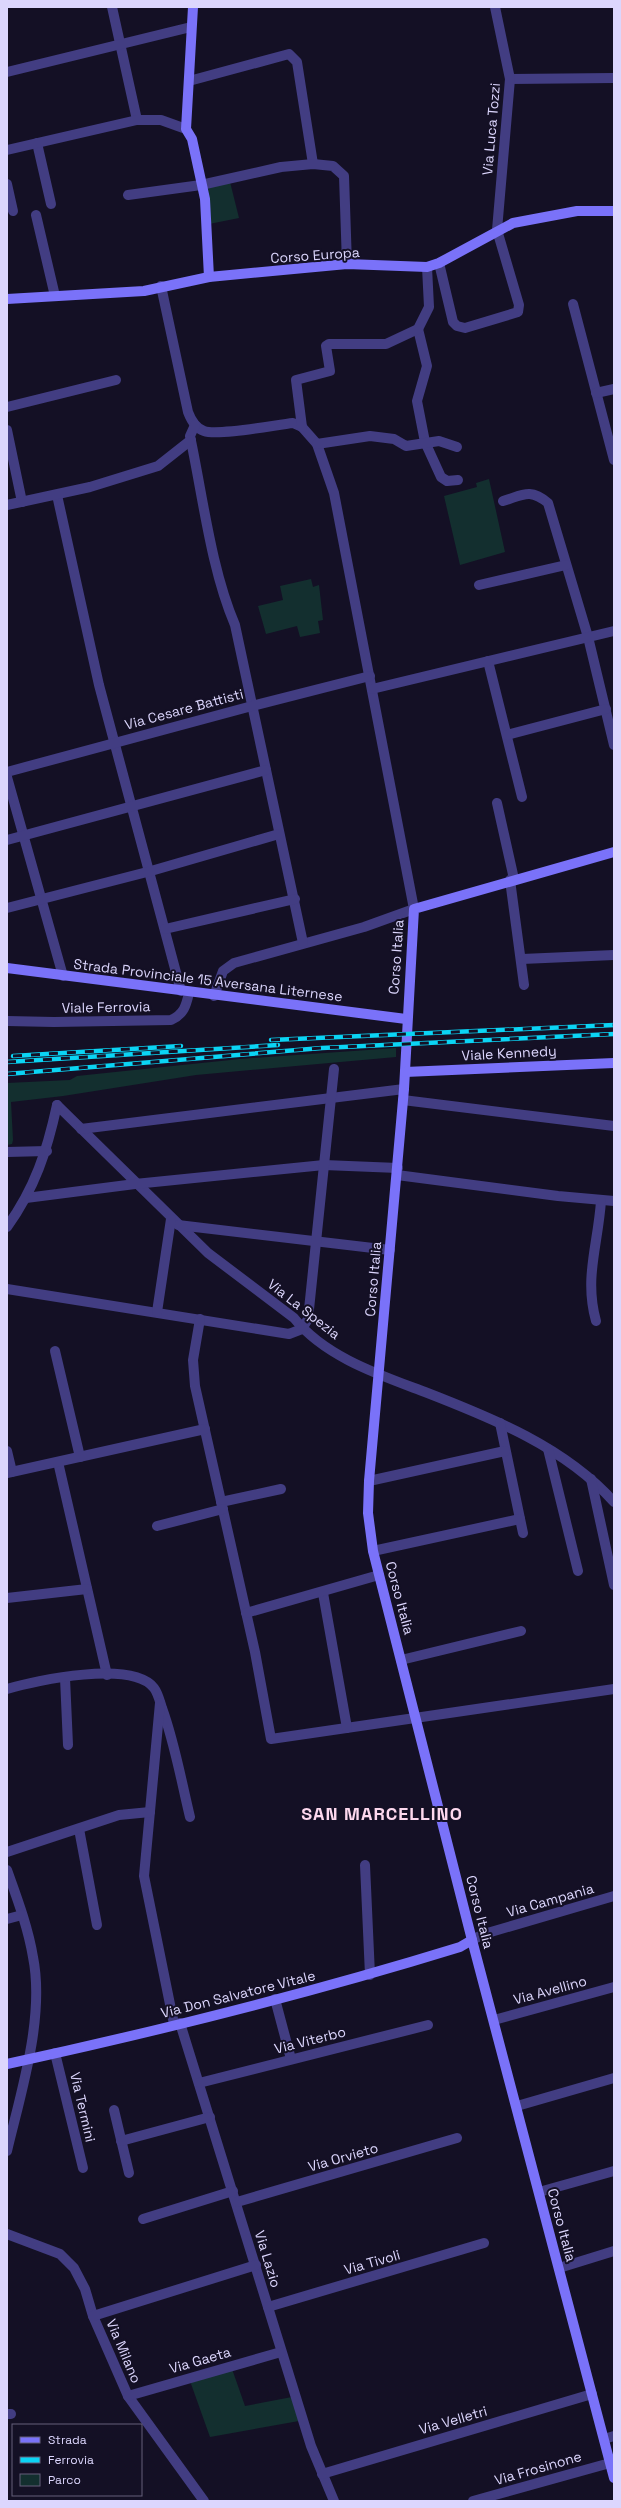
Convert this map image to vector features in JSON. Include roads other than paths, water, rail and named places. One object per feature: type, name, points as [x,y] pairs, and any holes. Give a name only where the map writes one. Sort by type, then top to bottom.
[{"type":"street","points":[[112,7],[137,120]]},
{"type":"street","points":[[186,130],[193,7]]},
{"type":"street","name":"Via Luca Tozzi","points":[[495,7],[510,79],[497,230]]},
{"type":"street","points":[[7,72],[120,43],[191,27]]},
{"type":"street","points":[[189,81],[289,54],[297,62],[314,164]]},
{"type":"street","points":[[510,79],[614,78]]},
{"type":"street","points":[[7,150],[137,120],[161,120],[186,130],[192,139],[207,222],[209,277]]},
{"type":"street","points":[[37,143],[51,204]]},
{"type":"street","points":[[128,195],[201,184],[281,167],[314,164],[333,166],[344,176],[347,264]]},
{"type":"street","points":[[7,184],[13,211]]},
{"type":"street","name":"Corso Europa","points":[[7,299],[144,291],[161,286],[209,277],[347,264],[427,267],[439,263],[513,222],[577,211],[614,211]]},
{"type":"street","points":[[36,215],[55,296]]},
{"type":"street","points":[[439,263],[453,322],[457,326],[465,328],[516,314],[519,305],[497,230]]},
{"type":"street","points":[[302,427],[296,380],[330,371],[326,346],[329,344],[386,344],[418,329],[429,307],[427,267]]},
{"type":"street","points":[[161,286],[188,412],[196,425],[204,431],[230,431],[293,423],[302,427],[317,444],[334,493],[414,909],[364,927],[303,943],[227,966],[214,996]]},
{"type":"street","points":[[572,304],[614,460]]},
{"type":"street","points":[[418,329],[427,366],[417,401],[425,442],[441,477],[447,481],[458,480]]},
{"type":"street","points":[[7,407],[116,380]]},
{"type":"street","points":[[596,393],[614,388]]},
{"type":"street","points":[[196,425],[190,436],[204,509],[227,605],[235,626],[279,834],[295,899],[303,943]]},
{"type":"street","points":[[7,430],[22,502]]},
{"type":"street","points":[[317,444],[370,436],[394,439],[406,446],[439,441],[457,447]]},
{"type":"street","points":[[7,505],[90,488],[158,466],[191,440]]},
{"type":"street","points":[[503,501],[529,493],[538,495],[548,503],[588,638],[614,745]]},
{"type":"street","points":[[57,495],[92,656],[151,871],[165,929],[185,992]]},
{"type":"street","points":[[479,585],[566,565]]},
{"type":"street","points":[[372,689],[614,631]]},
{"type":"street","points":[[488,661],[522,796]]},
{"type":"street","name":"Via Cesare Battisti","points":[[7,772],[370,676]]},
{"type":"street","points":[[507,735],[606,709]]},
{"type":"street","points":[[7,840],[266,770]]},
{"type":"street","points":[[7,777],[40,900],[63,976]]},
{"type":"street","points":[[497,802],[512,880],[524,985]]},
{"type":"street","points":[[7,908],[151,871],[279,834]]},
{"type":"street","name":"Corso Italia","points":[[614,852],[414,909],[406,1019],[404,1100],[369,1481],[368,1513],[373,1551],[472,1940],[592,2394],[609,2438],[610,2463],[614,2478]]},
{"type":"street","points":[[165,929],[295,899]]},
{"type":"street","points":[[522,959],[614,955]]},
{"type":"street","name":"Strada Provinciale 15 Aversana Liternese","points":[[7,968],[214,996],[406,1019]]},
{"type":"street","name":"Viale Ferrovia","points":[[7,1021],[54,1022],[171,1020],[179,1016],[186,1008],[185,992]]},
{"type":"street","name":"Viale Kennedy","points":[[405,1072],[614,1063]]},
{"type":"street","points":[[7,1289],[289,1334],[302,1329],[308,1319],[334,1069]]},
{"type":"street","points":[[81,1128],[404,1089]]},
{"type":"street","points":[[404,1100],[614,1126]]},
{"type":"street","name":"Via La Spezia","points":[[47,1151],[58,1105],[135,1184],[208,1253],[294,1318],[302,1329],[323,1345],[379,1374],[500,1423],[574,1465],[591,1479],[614,1502]]},
{"type":"street","points":[[7,1152],[47,1151],[26,1198],[7,1227]]},
{"type":"street","points":[[26,1198],[135,1184],[324,1165],[397,1172],[601,1201],[614,1201]]},
{"type":"street","points":[[596,1321],[590,1300],[590,1276],[599,1231],[601,1201]]},
{"type":"street","points":[[157,1312],[174,1222],[316,1242],[390,1250]]},
{"type":"street","points":[[200,1319],[193,1360],[195,1386],[246,1613],[271,1739],[614,1689]]},
{"type":"street","points":[[55,1351],[80,1457]]},
{"type":"street","points":[[500,1423],[523,1533]]},
{"type":"street","points":[[7,1451],[9,1473],[205,1429]]},
{"type":"street","points":[[548,1449],[578,1571]]},
{"type":"street","points":[[369,1481],[505,1452]]},
{"type":"street","points":[[58,1462],[107,1675]]},
{"type":"street","points":[[591,1479],[614,1585]]},
{"type":"street","points":[[157,1526],[281,1489]]},
{"type":"street","points":[[373,1551],[520,1519]]},
{"type":"street","points":[[246,1613],[323,1593],[380,1575]]},
{"type":"street","points":[[7,1598],[87,1589]]},
{"type":"street","points":[[323,1593],[347,1728]]},
{"type":"street","points":[[401,1660],[522,1631]]},
{"type":"street","points":[[7,1689],[31,1682],[107,1675],[126,1674],[144,1680],[155,1688],[177,1753],[190,1817]]},
{"type":"street","points":[[65,1678],[68,1745]]},
{"type":"street","name":"Via Lazio","points":[[160,1703],[144,1876],[177,2023],[210,2116],[311,2446],[334,2501]]},
{"type":"street","points":[[7,1852],[119,1815],[150,1812]]},
{"type":"street","points":[[79,1829],[97,1925]]},
{"type":"street","points":[[365,1865],[370,1974]]},
{"type":"street","points":[[7,1870],[22,1915],[33,1958],[36,1994],[29,2059],[7,2151]]},
{"type":"street","name":"Via Campania","points":[[472,1940],[484,1934],[614,1896]]},
{"type":"street","points":[[7,1920],[22,1915]]},
{"type":"street","name":"Via Don Salvatore Vitale","points":[[7,2064],[275,1999],[370,1974],[460,1947],[472,1940]]},
{"type":"street","name":"Via Avellino","points":[[494,2020],[614,1987]]},
{"type":"street","points":[[275,1999],[292,2059]]},
{"type":"street","name":"Via Viterbo","points":[[199,2083],[428,2025]]},
{"type":"street","name":"Via Termini","points":[[55,2053],[83,2168]]},
{"type":"street","points":[[517,2106],[614,2078]]},
{"type":"street","points":[[114,2110],[129,2173]]},
{"type":"street","points":[[121,2141],[210,2116]]},
{"type":"street","name":"Via Orvieto","points":[[237,2202],[457,2138]]},
{"type":"street","points":[[539,2192],[614,2171]]},
{"type":"street","points":[[143,2219],[233,2191]]},
{"type":"street","name":"Via Milano","points":[[7,2234],[60,2254],[80,2280],[93,2316],[128,2396],[204,2501]]},
{"type":"street","name":"Via Tivoli","points":[[268,2307],[484,2243]]},
{"type":"street","points":[[559,2268],[614,2251]]},
{"type":"street","points":[[93,2316],[256,2265]]},
{"type":"street","name":"Via Gaeta","points":[[128,2396],[281,2352]]},
{"type":"street","name":"Via Velletri","points":[[322,2474],[592,2394]]},
{"type":"street","name":"Via Frosinone","points":[[473,2501],[610,2463]]},
{"type":"railway","points":[[271,1040],[614,1025]]},
{"type":"railway","points":[[7,1074],[322,1048],[614,1034]]},
{"type":"railway","points":[[7,1062],[278,1045]]},
{"type":"railway","points":[[13,1056],[181,1046]]},
{"type":"district","name":"SAN MARCELLINO","points":[[382,1814]]}]
